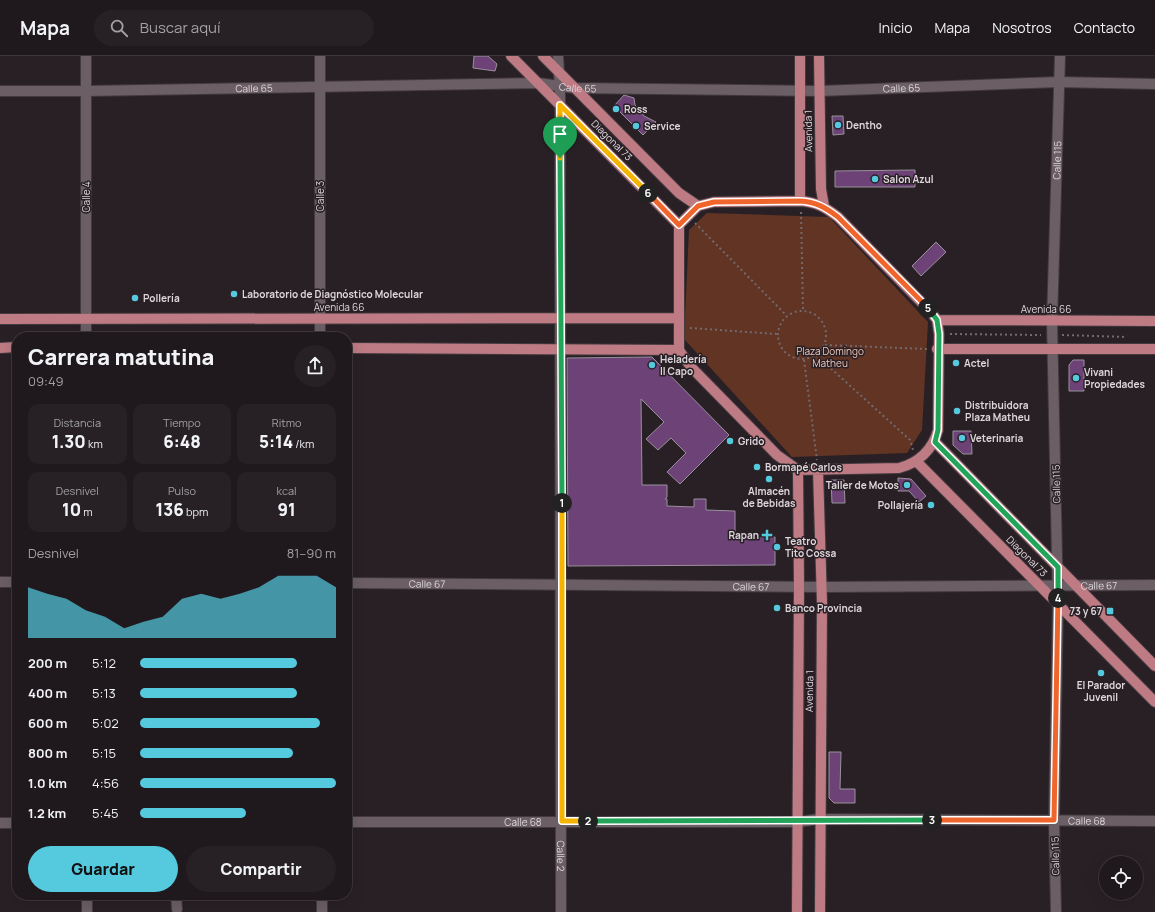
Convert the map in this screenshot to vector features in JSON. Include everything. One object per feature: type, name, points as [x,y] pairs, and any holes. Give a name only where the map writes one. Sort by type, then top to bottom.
[{"type":"main road","name":"Diagonal 73","points":[[511,56],[679,225]]},
{"type":"main road","name":"Diagonal 73","points":[[543,56],[679,194],[698,206]]},
{"type":"main road","name":"Avenida 1","points":[[800,56],[800,201]]},
{"type":"main road","name":"Avenida 1","points":[[820,56],[819,91],[821,189],[824,206]]},
{"type":"main road","points":[[800,201],[814,202],[824,206],[838,217],[937,320],[938,430],[935,442],[916,461],[899,468],[798,470],[777,455],[690,366],[679,350],[679,225],[698,206],[714,202],[800,201]]},
{"type":"main road","name":"Avenida 66","points":[[0,319],[678,318]]},
{"type":"main road","name":"Avenida 66","points":[[937,320],[1155,321]]},
{"type":"main road","points":[[0,348],[12,347]]},
{"type":"main road","points":[[352,348],[679,350]]},
{"type":"main road","points":[[937,350],[1155,349]]},
{"type":"main road","name":"Diagonal 73","points":[[935,442],[1155,666]]},
{"type":"main road","name":"Diagonal 73","points":[[916,461],[1155,702]]},
{"type":"main road","name":"Avenida 1","points":[[798,470],[798,912]]},
{"type":"main road","name":"Avenida 1","points":[[818,470],[822,587],[819,819],[820,912]]},
{"type":"street","name":"Calle 4","points":[[86,56],[86,332]]},
{"type":"street","name":"Calle 3","points":[[320,56],[320,332]]},
{"type":"street","name":"Calle 2","points":[[558,56],[560,86],[562,318],[561,912]]},
{"type":"street","name":"Calle 115","points":[[1056,912],[1054,820],[1058,567],[1054,349],[1052,321],[1060,56]]},
{"type":"street","name":"Calle 65","points":[[0,91],[538,84],[574,88],[819,91],[1060,82],[1155,84]]},
{"type":"street","points":[[0,582],[12,582]]},
{"type":"street","name":"Calle 67","points":[[352,583],[562,583],[822,587],[1155,585]]},
{"type":"street","name":"Calle 68","points":[[352,822],[798,822],[819,819],[1155,821]]},
{"type":"street","points":[[0,823],[12,823]]},
{"type":"street","points":[[87,900],[87,912]]},
{"type":"street","points":[[176,900],[177,909]]},
{"type":"street","points":[[322,900],[322,912]]},
{"type":"path","points":[[800,201],[803,310]]},
{"type":"path","points":[[688,216],[786,315]]},
{"type":"path","points":[[803,310],[818,316],[826,329],[825,345],[816,355],[804,360],[790,357],[780,348],[777,334],[786,315],[803,310]]},
{"type":"path","points":[[678,318],[689,328],[777,334]]},
{"type":"path","points":[[825,345],[937,350]]},
{"type":"path","points":[[816,355],[910,440],[916,461]]},
{"type":"path","points":[[804,360],[818,470]]},
{"type":"green space","name":"Plaza Domingo Matheu","points":[[707,213],[829,217],[928,322],[922,430],[907,453],[792,457],[684,339],[689,230]]},
{"type":"building","points":[[474,56],[488,56],[497,64],[495,71],[473,68]]},
{"type":"building","points":[[624,95],[634,98],[635,105],[644,116],[656,122],[643,135],[614,106]]},
{"type":"building","name":"Dentho","points":[[832,116],[843,116],[844,134],[833,135]]},
{"type":"building","name":"Salon Azul","points":[[915,170],[915,187],[835,187],[835,171]]},
{"type":"building","points":[[936,242],[946,252],[921,276],[912,266]]},
{"type":"building","points":[[652,357],[729,435],[680,484],[667,472],[686,453],[671,438],[658,450],[646,439],[664,422],[641,399],[642,485],[667,485],[667,497],[665,499],[667,499],[667,506],[694,507],[694,499],[706,499],[706,510],[735,511],[735,538],[775,537],[775,565],[568,566],[567,358]]},
{"type":"building","name":"Vivani Propiedades","points":[[1073,360],[1084,360],[1084,391],[1069,391],[1069,365]]},
{"type":"building","name":"Veterinaria","points":[[953,431],[971,431],[972,454],[963,454],[953,445]]},
{"type":"building","name":"Taller de Motos","points":[[898,478],[911,479],[926,496],[919,502],[909,491],[898,491]]},
{"type":"building","points":[[831,480],[844,480],[845,503],[832,503]]},
{"type":"building","points":[[829,752],[841,752],[840,789],[855,789],[855,803],[834,803],[829,798]]},
{"type":"place","name":"Ross","points":[[616,109]]},
{"type":"place","name":"Dentho","points":[[838,125]]},
{"type":"place","name":"Service","points":[[636,126]]},
{"type":"place","name":"Salon Azul","points":[[875,179]]},
{"type":"place","name":"Laboratorio de Diagnóstico Molecular","points":[[234,294]]},
{"type":"place","name":"Pollería","points":[[135,298]]},
{"type":"place","name":"Actel","points":[[956,363]]},
{"type":"place","name":"Heladería Il Capo","points":[[652,365]]},
{"type":"place","name":"Vivani Propiedades","points":[[1076,378]]},
{"type":"place","name":"Distribuidora Plaza Matheu","points":[[957,411]]},
{"type":"place","name":"Veterinaria","points":[[962,438]]},
{"type":"place","name":"Grido","points":[[730,441]]},
{"type":"place","name":"Bormapé Carlos","points":[[757,467]]},
{"type":"place","name":"Almacén de Bebidas","points":[[769,479]]},
{"type":"place","name":"Taller de Motos","points":[[907,485]]},
{"type":"place","name":"Pollajería","points":[[931,505]]},
{"type":"place","name":"Rapan","points":[[767,535]]},
{"type":"place","name":"Teatro Tito Cossa","points":[[777,547]]},
{"type":"place","name":"Banco Provincia","points":[[777,608]]},
{"type":"place","name":"73 y 67","points":[[1110,611]]},
{"type":"place","name":"El Parador Juvenil","points":[[1101,673]]},
{"type":"route","points":[[560,105],[679,225],[698,206],[714,202],[751,203],[800,201],[814,202],[824,206],[838,217],[937,320],[939,334],[937,350],[938,430],[935,442],[1058,567],[1054,820],[819,819],[798,822],[562,821],[562,350],[560,158],[560,105]]}]
